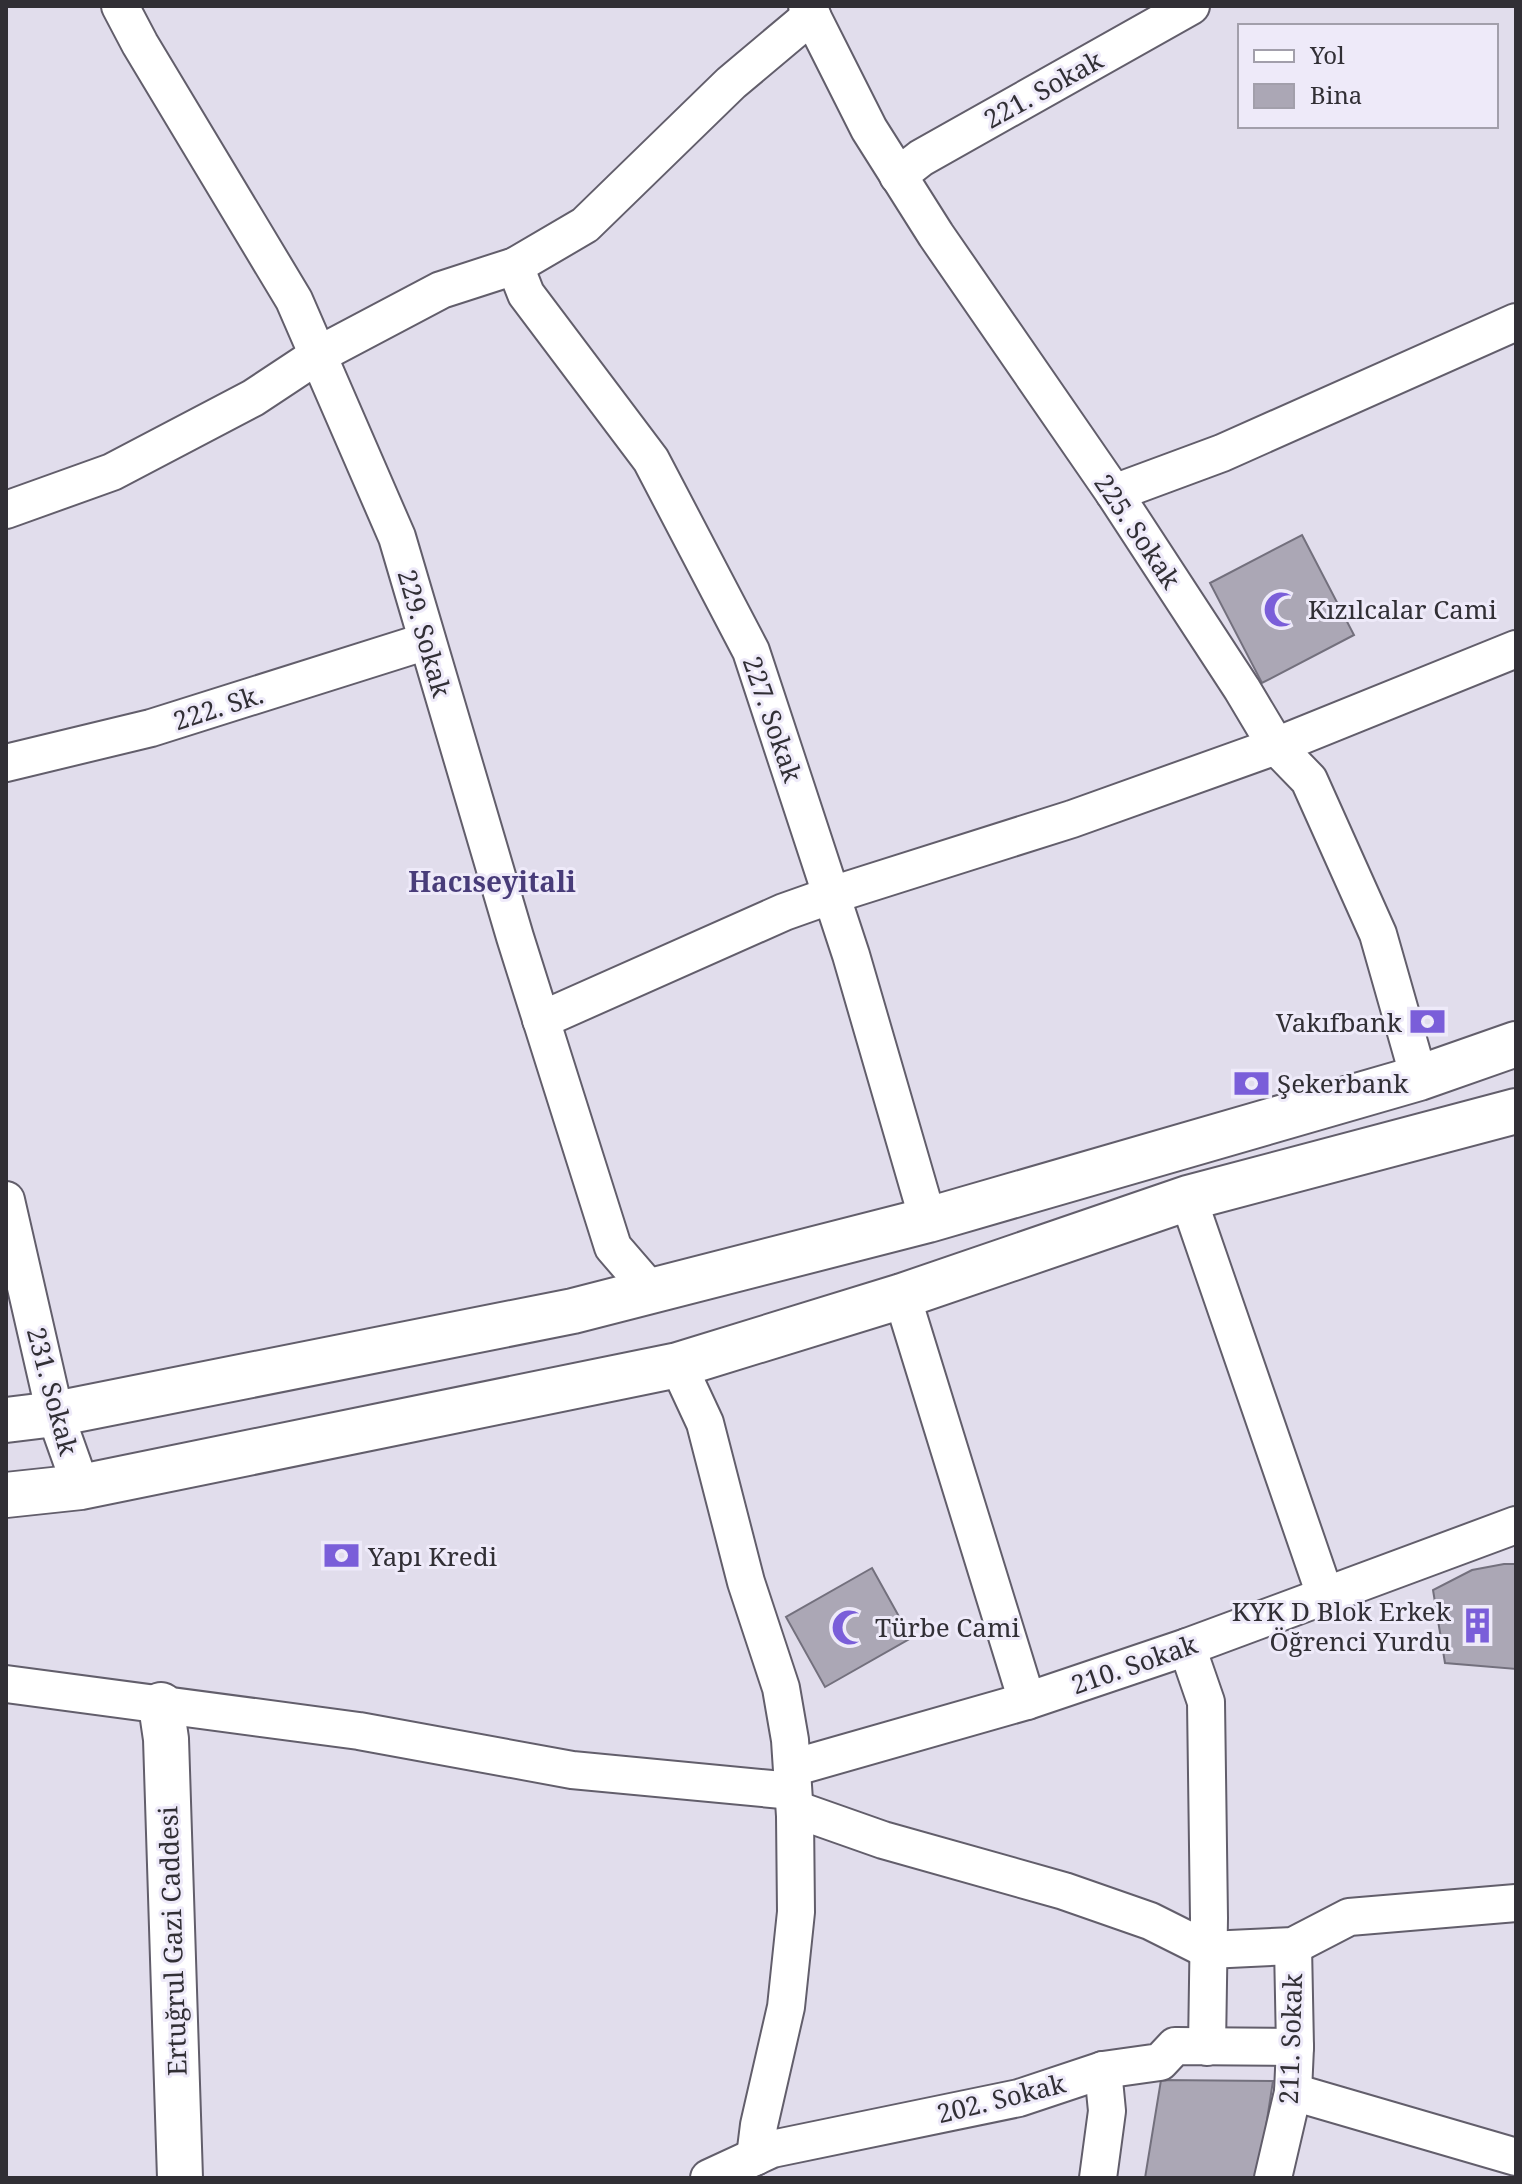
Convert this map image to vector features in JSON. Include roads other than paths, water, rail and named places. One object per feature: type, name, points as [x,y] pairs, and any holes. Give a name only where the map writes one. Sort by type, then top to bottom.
[{"type":"main road","points":[[6,1420],[55,1414],[573,1311],[928,1220],[1419,1078],[1516,1044]]},
{"type":"main road","points":[[6,1495],[81,1487],[678,1365],[902,1296],[1188,1198],[1516,1111]]},
{"type":"main road","name":"Ertuğrul Gazi Caddesi","points":[[161,1705],[166,1739],[180,2178]]},
{"type":"street","name":"229. Sokak","points":[[120,6],[294,300],[397,537],[541,1020],[613,1247],[651,1291]]},
{"type":"street","name":"221. Sokak","points":[[898,176],[921,158],[1191,6]]},
{"type":"street","points":[[6,510],[112,472],[253,398],[318,355],[441,290],[515,266],[585,225],[809,11]]},
{"type":"street","name":"225. Sokak","points":[[809,11],[869,129],[898,176],[1114,493],[1276,746],[1309,780],[1378,934],[1419,1078]]},
{"type":"street","name":"227. Sokak","points":[[515,266],[526,294],[651,460],[751,651],[832,895],[928,1220]]},
{"type":"street","points":[[1114,493],[1222,453],[1516,322]]},
{"type":"street","name":"222. Sk.","points":[[6,763],[151,728],[427,641]]},
{"type":"street","points":[[541,1020],[784,912],[1072,819],[1276,746],[1516,649]]},
{"type":"street","points":[[1188,1198],[1325,1595]]},
{"type":"street","name":"231. Sokak","points":[[6,1200],[55,1414],[81,1487]]},
{"type":"street","points":[[902,1296],[1027,1701]]},
{"type":"street","points":[[678,1365],[705,1423],[746,1582],[781,1688],[790,1740],[796,1912],[786,2007],[759,2125],[755,2157]]},
{"type":"street","name":"210. Sokak","points":[[793,1789],[1027,1701],[1187,1647],[1516,1525]]},
{"type":"street","points":[[1187,1647],[1206,1702],[1207,2047]]},
{"type":"street","points":[[6,1684],[359,1731],[572,1770],[793,1789],[883,1840],[1064,1891],[1150,1921],[1208,1950],[1293,1946],[1349,1917],[1516,1903]]},
{"type":"street","name":"211. Sokak","points":[[1273,2178],[1293,2092],[1293,1946]]},
{"type":"street","name":"202. Sokak","points":[[709,2178],[772,2149],[1019,2098],[1103,2070],[1160,2062],[1175,2046],[1295,2047]]},
{"type":"street","points":[[1098,2178],[1107,2111],[1103,2070]]},
{"type":"street","points":[[1293,2092],[1516,2157]]},
{"type":"place","name":"Kızılcalar Cami","points":[[1282,609]]},
{"type":"place","name":"Vakıfbank","points":[[1428,1022]]},
{"type":"place","name":"Şekerbank","points":[[1251,1083]]},
{"type":"place","name":"Yapı Kredi","points":[[342,1556]]},
{"type":"place","name":"KYK D Blok Erkek Öğrenci Yurdu","points":[[1477,1626]]},
{"type":"place","name":"Türbe Cami","points":[[849,1627]]},
{"type":"district","name":"Hacıseyitali","points":[[492,881]]}]
